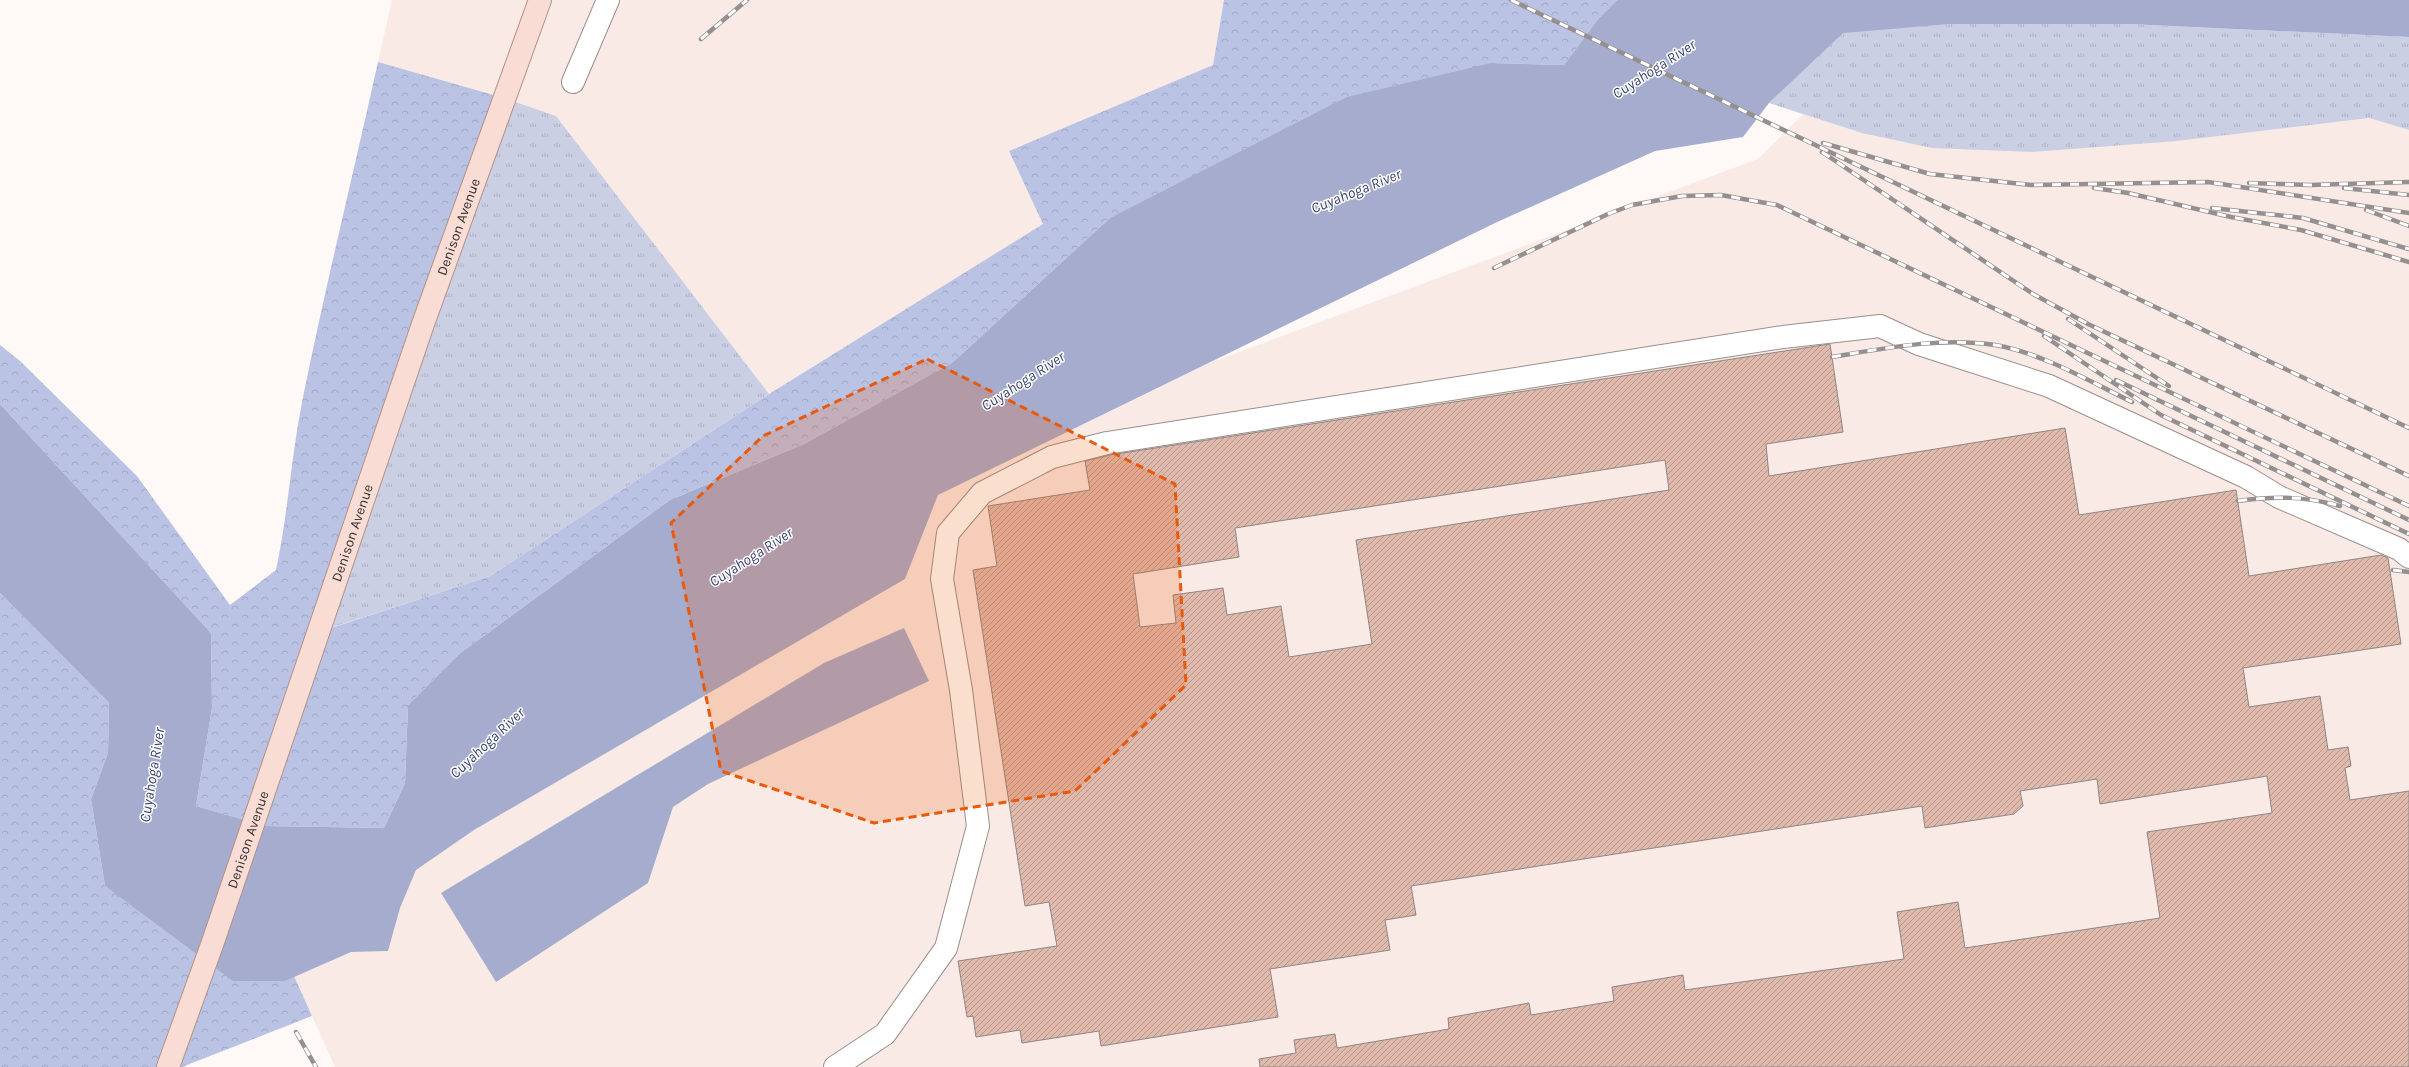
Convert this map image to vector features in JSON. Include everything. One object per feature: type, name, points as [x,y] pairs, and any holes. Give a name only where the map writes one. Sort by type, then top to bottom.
[{"type":"main road","name":"Denison Avenue","points":[[168,1067],[219,926],[423,324],[540,0]]},
{"type":"street","points":[[573,82],[608,0]]},
{"type":"street","points":[[835,1067],[885,1034],[946,948],[978,826],[961,690],[942,579],[948,533],[982,493],[1052,457],[1107,443],[1784,337],[1880,326],[1919,344],[2049,386],[2246,477],[2279,497],[2399,549],[2409,557]]},
{"type":"highlighted area","points":[[927,359],[1175,484],[1186,685],[1075,791],[874,823],[721,771],[671,523],[763,436]]},
{"type":"shaded area","points":[[392,0],[1224,0],[1213,65],[1009,151],[1044,224],[769,394],[556,116],[378,62]]},
{"type":"shaded area","points":[[1804,113],[1862,133],[2177,141],[2369,118],[2409,130],[2409,1067],[335,1067],[294,976],[351,952],[388,951],[400,908],[416,870],[474,830],[905,579],[938,495],[1207,364],[1758,159]]},
{"type":"green space","points":[[1224,0],[1617,0],[1598,19],[1564,65],[1491,63],[1110,218],[952,363],[804,444],[670,500],[459,654],[408,705],[405,783],[384,828],[266,826],[196,806],[212,708],[211,633],[0,404],[0,345],[20,361],[137,476],[230,605],[276,570],[284,528],[302,402],[378,62],[504,98],[319,632],[490,576],[769,394],[1043,224],[1009,151],[1213,65]]},
{"type":"green space","points":[[1951,24],[2128,24],[2409,37],[2409,130],[2369,118],[2177,141],[2032,152],[1932,148],[1862,133],[1769,103],[1843,32]]},
{"type":"green space","points":[[504,98],[556,116],[769,394],[490,576],[318,632]]},
{"type":"green space","points":[[0,593],[109,703],[108,753],[91,799],[105,886],[160,925],[285,981],[294,976],[312,1016],[182,1067],[0,1067]]},
{"type":"water","name":"Cuyahoga River","points":[[1617,0],[2409,0],[2409,37],[2128,24],[1951,24],[1843,33],[1769,103],[1743,137],[1655,151],[1495,223],[938,495],[905,579],[474,830],[416,870],[400,908],[388,951],[351,952],[285,981],[233,981],[105,886],[91,799],[108,753],[109,703],[0,593],[0,404],[211,633],[212,708],[196,806],[266,826],[384,828],[405,783],[408,705],[459,654],[670,500],[804,444],[952,363],[1110,218],[1347,97],[1491,63],[1564,65],[1598,19]]},
{"type":"water","points":[[904,628],[929,681],[708,784],[673,807],[648,883],[496,982],[441,893],[824,663]]},
{"type":"building","points":[[1830,344],[1843,432],[1766,444],[1769,476],[2065,428],[2079,515],[2236,490],[2249,576],[2381,555],[2388,558],[2401,644],[2243,668],[2249,707],[2320,696],[2328,750],[2348,747],[2351,766],[2345,768],[2350,800],[2409,791],[2409,1067],[1260,1067],[1259,1059],[1296,1053],[1294,1040],[1335,1034],[1337,1048],[1449,1029],[1448,1018],[1529,1003],[1531,1015],[1614,1001],[1612,987],[1683,975],[1685,990],[1904,959],[1897,912],[1958,902],[1965,948],[2160,918],[2147,832],[2272,813],[2267,776],[2100,804],[2097,779],[2020,791],[2023,806],[2014,814],[1925,828],[1922,806],[1411,886],[1416,915],[1385,920],[1390,950],[1270,969],[1278,1017],[1101,1046],[1099,1031],[1022,1043],[1020,1030],[976,1037],[973,1016],[967,1017],[958,961],[1057,946],[1049,902],[1025,906],[973,570],[997,566],[988,506],[1090,490],[1085,461],[1110,455]],"holes":[[[1665,460],[1669,490],[1356,540],[1372,644],[1289,657],[1281,606],[1227,615],[1223,588],[1173,595],[1176,623],[1140,627],[1133,574],[1239,557],[1235,528]]]},
{"type":"railway","points":[[701,39],[747,0]]},
{"type":"railway","points":[[1511,0],[2409,428]]},
{"type":"railway","points":[[1823,143],[1930,174],[2031,185],[2208,182],[2409,213]]},
{"type":"railway","points":[[1822,152],[2033,294],[2088,324],[2409,476]]},
{"type":"railway","points":[[2249,183],[2310,185],[2409,182]]},
{"type":"railway","points":[[2094,188],[2128,193],[2231,217],[2301,230],[2409,262]]},
{"type":"railway","points":[[2344,188],[2409,195]]},
{"type":"railway","points":[[1494,268],[1608,214],[1632,205],[1682,196],[1721,195],[1777,205],[2409,506]]},
{"type":"railway","points":[[2212,208],[2303,218],[2409,249]]},
{"type":"railway","points":[[2366,210],[2409,226]]},
{"type":"railway","points":[[2068,319],[2169,386]]},
{"type":"railway","points":[[2044,336],[2161,415],[2409,534]]},
{"type":"railway","points":[[1832,357],[1893,347],[1933,343],[1954,342],[1995,345],[2030,354],[2048,361],[2132,402]]},
{"type":"railway","points":[[2116,380],[2409,520]]},
{"type":"railway","points":[[2238,501],[2264,498],[2289,498],[2314,500],[2340,506]]},
{"type":"railway","points":[[2393,570],[2409,572]]},
{"type":"railway","points":[[296,1032],[316,1067]]}]
